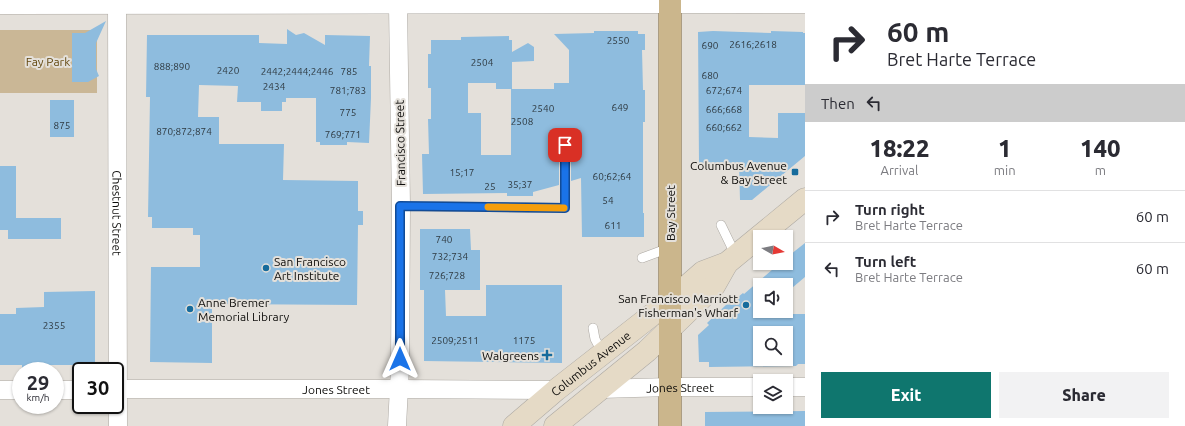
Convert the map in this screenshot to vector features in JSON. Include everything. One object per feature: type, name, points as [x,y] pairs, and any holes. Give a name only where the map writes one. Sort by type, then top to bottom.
[{"type":"main road","name":"Bay Street","points":[[670,2],[670,426]]},
{"type":"main road","name":"Columbus Avenue","points":[[555,426],[647,351],[714,286],[732,260],[805,199]]},
{"type":"main road","name":"Columbus Avenue","points":[[514,426],[556,390],[671,300],[703,272],[732,260]]},
{"type":"street","points":[[0,5],[190,2],[398,5],[670,2],[805,4]]},
{"type":"street","name":"Chestnut Street","points":[[117,3],[117,362]]},
{"type":"street","name":"Francisco Street","points":[[397,426],[400,368],[398,5]]},
{"type":"street","name":"Jones Street","points":[[600,389],[753,387]]},
{"type":"street","points":[[793,387],[805,387]]},
{"type":"street","name":"Jones Street","points":[[124,389],[556,390]]},
{"type":"street","points":[[0,390],[12,390]]},
{"type":"street","name":"Chestnut Street","points":[[118,414],[118,426]]},
{"type":"lane","points":[[400,206],[565,208],[565,145]]},
{"type":"lane","points":[[721,225],[732,260]]},
{"type":"lane","points":[[642,258],[670,247]]},
{"type":"lane","points":[[593,328],[595,339],[603,354]]},
{"type":"green space","name":"Fay Park","points":[[0,30],[97,30],[97,93],[0,93]]},
{"type":"building","points":[[106,21],[96,43],[96,69],[99,76],[88,82],[72,82],[72,33],[85,33]]},
{"type":"building","points":[[287,29],[296,35],[304,33],[325,45],[325,35],[370,36],[369,66],[371,66],[371,98],[369,143],[347,142],[347,145],[320,145],[320,142],[316,142],[316,98],[286,98],[286,102],[282,102],[282,111],[261,111],[261,102],[237,102],[238,86],[199,85],[198,117],[219,117],[219,144],[284,144],[283,180],[358,181],[358,211],[363,211],[363,225],[358,225],[357,305],[212,304],[212,363],[150,362],[151,267],[200,267],[200,235],[193,235],[193,228],[152,228],[152,217],[148,217],[150,97],[146,97],[147,35],[259,35],[259,43],[287,44]]},
{"type":"building","points":[[594,31],[638,31],[638,34],[645,34],[645,50],[642,50],[643,90],[645,90],[645,122],[643,122],[644,237],[582,237],[581,178],[571,181],[571,145],[570,142],[565,139],[562,140],[559,145],[559,185],[533,192],[533,196],[507,196],[507,193],[423,194],[422,154],[429,154],[428,119],[431,119],[431,88],[428,88],[428,54],[431,54],[431,40],[461,40],[461,37],[509,36],[509,40],[512,40],[512,52],[528,43],[534,47],[534,61],[512,62],[512,89],[554,89],[554,83],[569,83],[569,50],[554,34],[594,33]],"holes":[[[468,83],[496,83],[496,89],[511,89],[511,155],[481,155],[481,113],[468,113]]]},
{"type":"building","points":[[713,31],[771,33],[771,31],[805,33],[805,85],[749,85],[749,137],[778,138],[778,113],[805,113],[805,156],[752,200],[740,200],[739,163],[699,164],[698,32]]},
{"type":"building","points":[[50,100],[74,100],[74,137],[50,137]]},
{"type":"building","points":[[0,166],[16,166],[16,218],[61,218],[61,239],[8,239],[8,230],[0,230]]},
{"type":"building","points":[[420,229],[470,229],[471,250],[480,250],[480,290],[445,290],[446,316],[486,316],[486,285],[562,285],[562,363],[424,361],[424,290],[420,290]]},
{"type":"building","name":"San Francisco Marriott Fisherman's Wharf","points":[[805,243],[805,277],[793,287],[793,278],[763,278],[772,270],[793,270],[793,252]]},
{"type":"building","name":"San Francisco Marriott Fisherman's Wharf","points":[[753,286],[753,318],[793,318],[793,314],[805,314],[805,364],[798,364],[796,366],[709,367],[709,362],[699,362],[698,335],[709,325],[707,323],[727,304],[728,305],[743,293],[744,294]]},
{"type":"building","points":[[95,291],[95,362],[72,362],[72,365],[64,365],[64,362],[12,362],[12,365],[0,365],[0,314],[16,314],[16,308],[44,307],[44,292]]},
{"type":"building","points":[[793,411],[805,411],[805,426],[705,426],[705,412],[753,412],[753,414],[793,414]]},
{"type":"slow traffic","points":[[488,207],[564,208]]},
{"type":"place","name":"Columbus Avenue & Bay Street","points":[[795,172]]},
{"type":"place","name":"San Francisco Art Institute","points":[[266,268]]},
{"type":"place","name":"San Francisco Marriott Fisherman's Wharf","points":[[746,305]]},
{"type":"place","name":"Anne Bremer Memorial Library","points":[[190,309]]},
{"type":"place","name":"Walgreens","points":[[547,355]]},
{"type":"route","points":[[400,359],[400,206],[565,208],[565,145]]}]
